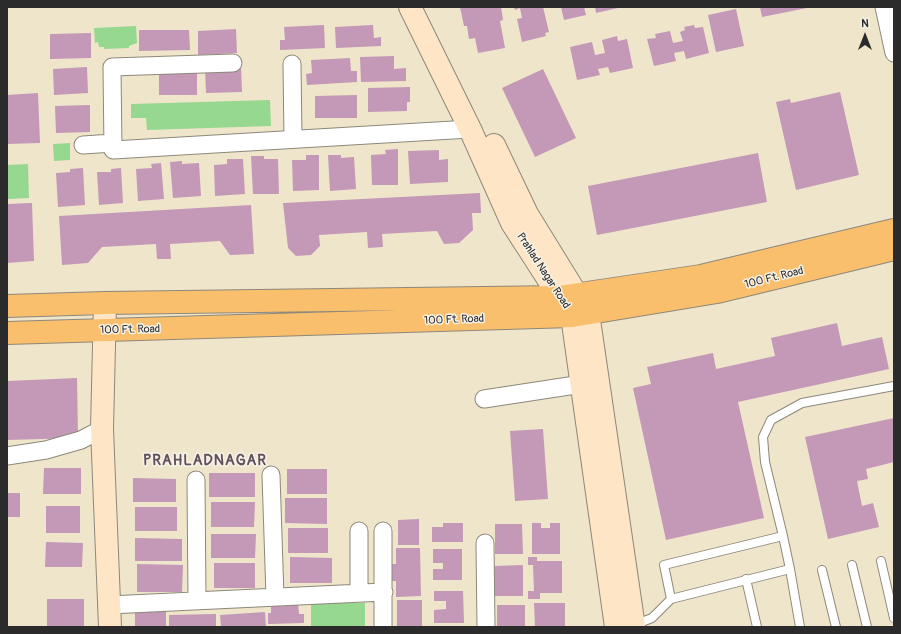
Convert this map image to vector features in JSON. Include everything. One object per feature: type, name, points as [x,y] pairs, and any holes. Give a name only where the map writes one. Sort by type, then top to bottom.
[{"type":"main road","name":"100 Ft. Road","points":[[7,306],[106,303],[568,296],[701,276],[894,230]]},
{"type":"main road","name":"100 Ft. Road","points":[[7,333],[580,315],[717,292],[894,249]]},
{"type":"street","name":"Prahlad Nagar Road","points":[[410,7],[470,129],[512,223],[568,296]]},
{"type":"street","points":[[427,7],[527,214],[568,296],[580,315],[628,626]]},
{"type":"street","points":[[884,7],[894,53]]},
{"type":"street","points":[[233,62],[112,67],[113,150],[470,129]]},
{"type":"street","points":[[292,64],[293,139]]},
{"type":"street","points":[[83,145],[113,143]]},
{"type":"street","points":[[106,303],[102,429],[110,627]]},
{"type":"street","name":"Prahlad Nagar Road","points":[[580,315],[582,384],[628,626]]},
{"type":"street","points":[[484,399],[582,384]]},
{"type":"street","points":[[7,456],[60,446],[81,440],[102,429]]},
{"type":"street","points":[[271,476],[275,597]]},
{"type":"street","points":[[196,480],[197,600]]},
{"type":"street","points":[[359,531],[359,593]]},
{"type":"street","points":[[383,531],[383,627]]},
{"type":"street","points":[[485,543],[486,627]]},
{"type":"street","points":[[109,605],[384,592]]},
{"type":"lane","points":[[800,627],[783,536],[765,462],[763,437],[771,420],[802,403],[894,386]]},
{"type":"lane","points":[[671,599],[664,565],[783,536]]},
{"type":"lane","points":[[881,561],[894,618]]},
{"type":"lane","points":[[852,565],[867,627]]},
{"type":"lane","points":[[628,626],[652,618],[671,599],[790,569]]},
{"type":"lane","points":[[822,570],[836,627]]},
{"type":"lane","points":[[746,580],[758,627]]},
{"type":"green space","points":[[136,26],[137,43],[129,46],[129,48],[104,49],[104,47],[99,47],[98,42],[95,43],[94,28]]},
{"type":"green space","points":[[270,100],[271,126],[147,130],[146,118],[131,118],[131,104]]},
{"type":"green space","points":[[70,143],[70,160],[54,161],[53,144]]},
{"type":"green space","points":[[28,164],[29,198],[7,199],[7,165]]},
{"type":"green space","points":[[311,603],[365,603],[365,627],[311,627]]},
{"type":"building","points":[[460,7],[501,7],[503,20],[500,21],[505,48],[478,53],[475,38],[469,39],[467,26],[464,26]]},
{"type":"building","points":[[514,7],[543,7],[549,32],[545,33],[546,36],[522,42],[517,19],[522,18],[520,8],[515,10]]},
{"type":"building","points":[[561,7],[584,7],[586,15],[564,20]]},
{"type":"building","points":[[595,7],[618,7],[618,8],[596,13]]},
{"type":"building","points":[[760,7],[807,7],[807,8],[762,17]]},
{"type":"building","points":[[736,9],[744,46],[716,52],[708,15]]},
{"type":"building","points":[[324,25],[325,48],[280,50],[280,40],[285,40],[284,27]]},
{"type":"building","points":[[373,25],[374,38],[381,37],[381,46],[336,48],[335,27]]},
{"type":"building","points":[[694,25],[695,28],[703,27],[709,53],[686,59],[684,51],[674,53],[676,61],[654,66],[647,39],[656,38],[655,34],[670,31],[673,43],[683,41],[680,32],[685,30],[684,27]]},
{"type":"building","points":[[236,29],[237,53],[198,55],[198,31]]},
{"type":"building","points":[[139,30],[189,30],[190,50],[139,51]]},
{"type":"building","points":[[91,33],[91,58],[50,59],[50,34]]},
{"type":"building","points":[[617,36],[618,41],[627,39],[633,68],[610,73],[608,67],[598,69],[600,75],[577,80],[570,47],[592,42],[595,55],[605,53],[602,40]]},
{"type":"building","points":[[394,56],[394,69],[406,68],[406,81],[361,82],[360,57]]},
{"type":"building","points":[[350,58],[351,71],[357,71],[357,82],[307,85],[306,74],[312,73],[311,60]]},
{"type":"building","points":[[241,66],[242,92],[206,93],[205,68]]},
{"type":"building","points":[[87,67],[88,93],[54,95],[53,69]]},
{"type":"building","points":[[543,69],[576,138],[535,157],[502,88]]},
{"type":"building","points":[[197,71],[197,95],[159,95],[159,72]]},
{"type":"building","points":[[410,87],[410,102],[407,102],[407,111],[368,112],[368,88]]},
{"type":"building","points":[[840,92],[859,175],[796,190],[776,102],[790,99],[791,103]]},
{"type":"building","points":[[38,93],[40,143],[7,144],[7,95]]},
{"type":"building","points":[[357,95],[357,118],[315,118],[315,96]]},
{"type":"building","points":[[90,105],[90,132],[56,133],[55,106]]},
{"type":"building","points":[[398,149],[398,185],[372,185],[371,155],[386,154],[385,150]]},
{"type":"building","points":[[439,150],[439,160],[448,159],[448,182],[410,184],[408,151]]},
{"type":"building","points":[[758,153],[767,202],[597,235],[588,186]]},
{"type":"building","points":[[306,155],[319,155],[319,190],[293,191],[292,160],[306,160]]},
{"type":"building","points":[[328,155],[341,155],[341,158],[354,157],[356,189],[330,191]]},
{"type":"building","points":[[251,156],[264,156],[264,159],[278,159],[279,194],[253,194]]},
{"type":"building","points":[[227,159],[243,159],[245,194],[215,196],[214,165],[227,164]]},
{"type":"building","points":[[182,161],[182,164],[199,163],[201,196],[173,198],[170,162]]},
{"type":"building","points":[[161,163],[164,199],[138,201],[136,169],[152,168],[151,164]]},
{"type":"building","points":[[83,168],[85,205],[58,207],[56,173],[70,172],[70,169]]},
{"type":"building","points":[[121,168],[123,203],[99,205],[97,172],[111,172],[111,169]]},
{"type":"building","points":[[480,193],[481,213],[472,213],[473,230],[459,243],[444,244],[437,231],[382,234],[383,247],[368,248],[367,232],[319,235],[320,246],[311,255],[296,256],[288,248],[283,203]]},
{"type":"building","points":[[32,203],[34,261],[7,263],[7,204]]},
{"type":"building","points":[[251,205],[254,254],[230,255],[220,241],[170,244],[171,259],[157,259],[156,244],[102,247],[88,263],[62,265],[59,216]]},
{"type":"building","points":[[837,323],[842,346],[882,337],[889,369],[738,402],[764,518],[666,540],[633,388],[651,384],[647,367],[713,353],[716,369],[775,356],[771,338]]},
{"type":"building","points":[[77,378],[78,438],[7,440],[7,381]]},
{"type":"building","points":[[894,418],[894,462],[866,469],[868,479],[857,481],[862,506],[873,503],[879,527],[828,539],[805,437]]},
{"type":"building","points":[[543,429],[548,499],[515,501],[510,431]]},
{"type":"building","points":[[44,468],[81,468],[81,494],[43,494]]},
{"type":"building","points":[[287,469],[327,469],[327,494],[287,494]]},
{"type":"building","points":[[209,473],[255,473],[255,497],[209,497]]},
{"type":"building","points":[[133,478],[176,479],[176,502],[133,502]]},
{"type":"building","points":[[7,493],[20,493],[20,517],[7,517]]},
{"type":"building","points":[[285,498],[327,498],[327,524],[285,523]]},
{"type":"building","points":[[211,502],[255,502],[254,527],[211,527]]},
{"type":"building","points":[[46,506],[80,506],[80,533],[46,533]]},
{"type":"building","points":[[135,507],[177,507],[177,531],[135,531]]},
{"type":"building","points":[[419,519],[419,545],[398,545],[398,520]]},
{"type":"building","points":[[443,523],[463,523],[463,542],[432,542],[432,527],[443,527]]},
{"type":"building","points":[[532,523],[541,523],[541,528],[550,528],[550,523],[560,523],[560,554],[532,554]]},
{"type":"building","points":[[495,524],[522,524],[523,554],[495,554]]},
{"type":"building","points":[[288,528],[328,528],[328,553],[288,553]]},
{"type":"building","points":[[211,534],[256,534],[255,558],[211,558]]},
{"type":"building","points":[[135,538],[182,539],[182,561],[135,561]]},
{"type":"building","points":[[46,542],[83,543],[82,567],[45,567]]},
{"type":"building","points":[[396,548],[420,548],[421,596],[396,597],[396,581],[391,581],[391,564],[396,564]]},
{"type":"building","points":[[433,549],[462,549],[462,580],[433,580],[433,569],[443,569],[443,563],[433,563]]},
{"type":"building","points":[[290,557],[332,558],[332,583],[290,583]]},
{"type":"building","points":[[528,557],[537,557],[537,561],[562,561],[562,593],[540,593],[540,599],[528,599],[528,591],[534,591],[533,565],[528,565]]},
{"type":"building","points":[[214,563],[255,563],[255,588],[214,588]]},
{"type":"building","points":[[137,564],[183,565],[182,592],[137,592]]},
{"type":"building","points":[[523,565],[523,596],[494,596],[494,566]]},
{"type":"building","points":[[434,591],[463,591],[464,623],[434,623],[434,610],[446,609],[446,601],[434,601]]},
{"type":"building","points":[[47,599],[84,599],[84,626],[47,626]]},
{"type":"building","points":[[397,600],[422,600],[422,627],[397,627]]},
{"type":"building","points":[[298,603],[299,614],[304,614],[304,623],[268,624],[268,613],[271,613],[271,604]]},
{"type":"building","points":[[534,603],[565,603],[565,627],[535,627]]},
{"type":"building","points":[[497,605],[525,605],[525,627],[497,627]]},
{"type":"building","points":[[135,611],[166,611],[166,627],[135,627]]},
{"type":"building","points":[[265,612],[266,627],[221,627],[220,615]]},
{"type":"building","points":[[216,614],[216,627],[169,627],[169,615]]},
{"type":"district","name":"PRAHLADNAGAR","points":[[205,461]]}]
